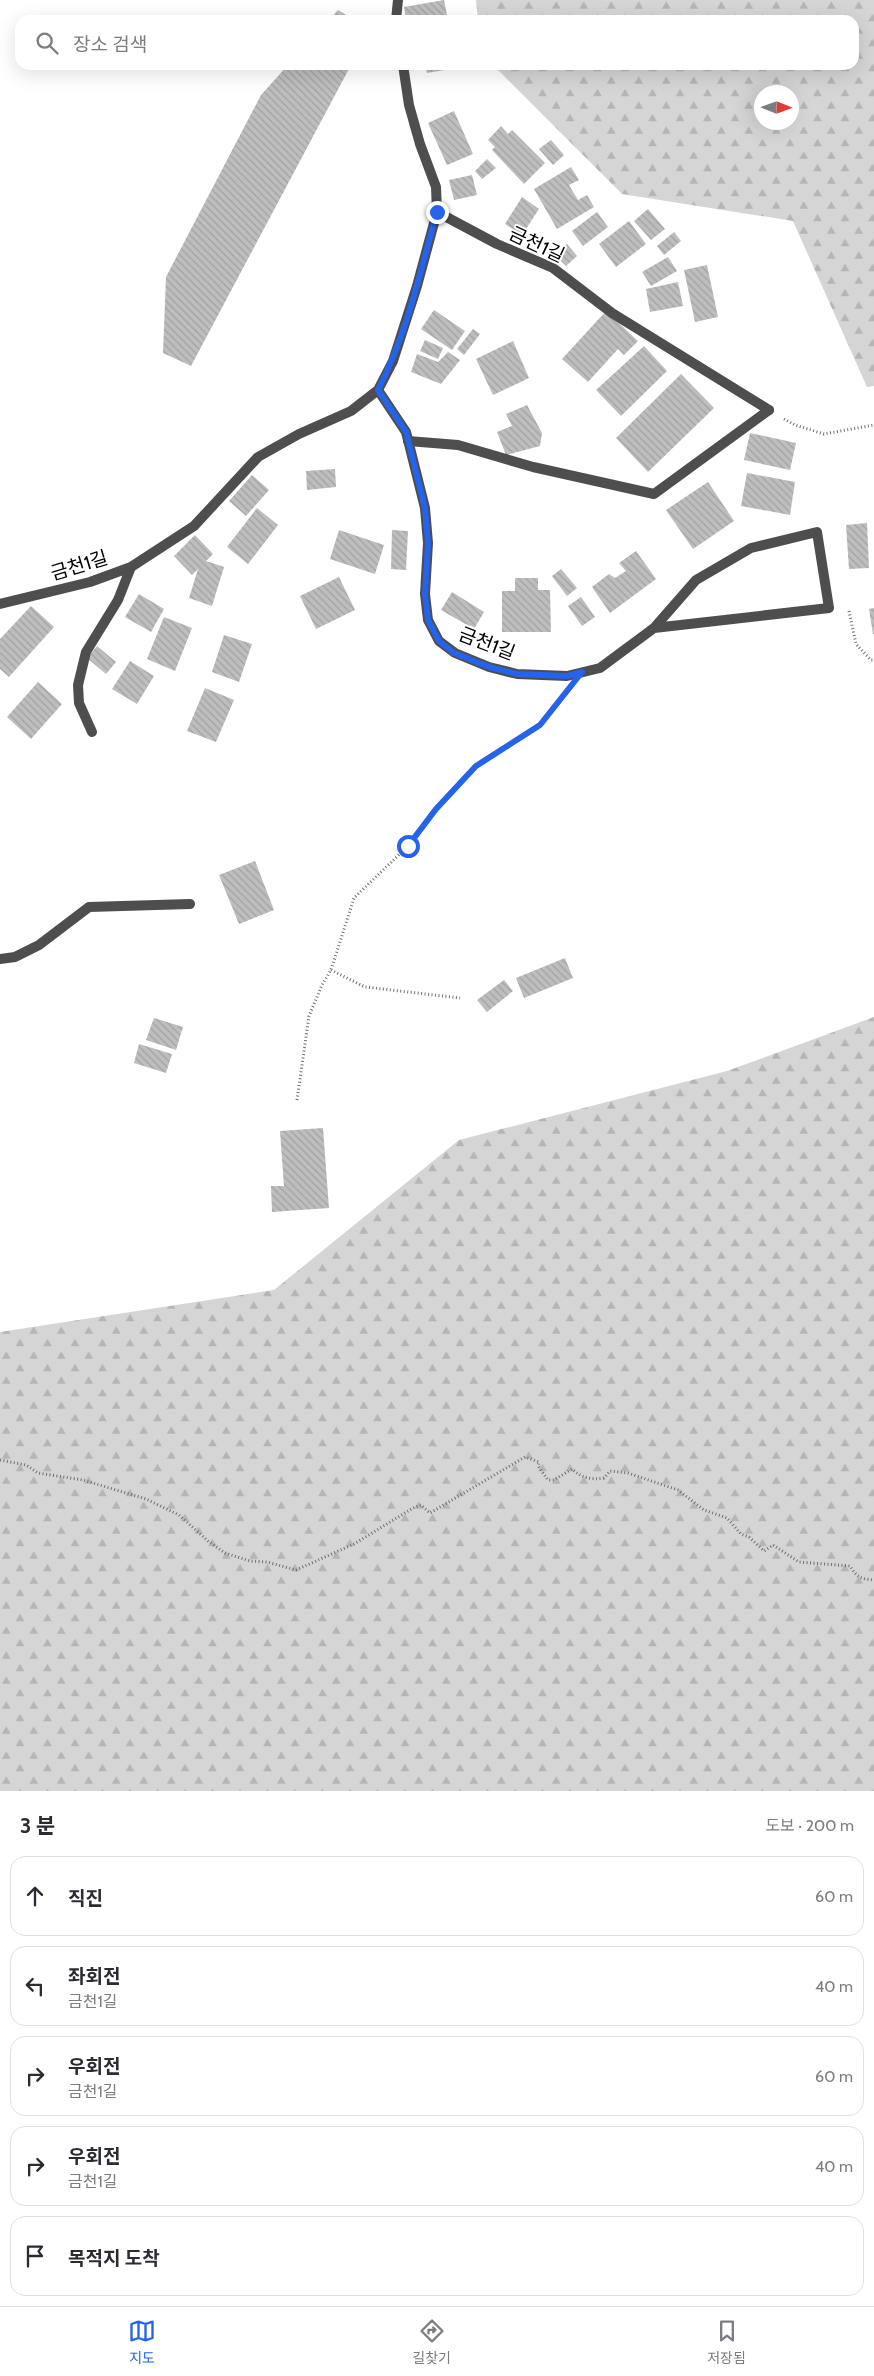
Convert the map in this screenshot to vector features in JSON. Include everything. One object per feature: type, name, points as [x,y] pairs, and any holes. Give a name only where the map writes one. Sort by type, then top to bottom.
[{"type":"street","points":[[396,15],[398,0]]},
{"type":"street","name":"금천1길","points":[[0,604],[90,582],[131,567],[194,526],[258,457],[299,434],[351,411],[378,390],[393,361],[417,286],[437,212],[436,187],[412,113],[404,70]]},
{"type":"street","name":"금천1길","points":[[437,212],[497,244],[553,268],[612,313],[768,410]]},
{"type":"street","name":"금천1길","points":[[378,390],[406,432],[425,508],[428,543],[425,594],[428,620],[439,641],[463,656],[489,667],[517,674],[567,676],[600,668],[654,628],[696,580],[751,548],[817,532],[829,608],[654,628]]},
{"type":"street","points":[[408,441],[458,445],[533,467],[654,494],[768,410]]},
{"type":"street","points":[[92,732],[78,703],[78,685],[86,652],[118,600],[131,567]]},
{"type":"street","points":[[0,959],[15,957],[39,945],[90,907],[190,904]]},
{"type":"path","points":[[768,410],[795,425],[824,434],[874,425]]},
{"type":"path","points":[[297,1100],[308,1016],[331,970],[354,898],[408,846],[436,809],[476,766],[540,725],[582,672]]},
{"type":"path","points":[[331,970],[365,987],[460,998]]},
{"type":"path","points":[[0,1460],[26,1465],[38,1473],[83,1480],[146,1499],[179,1516],[225,1553],[250,1561],[267,1562],[296,1570],[354,1544],[414,1508],[422,1505],[430,1513],[525,1457],[539,1462],[538,1466],[548,1480],[554,1480],[572,1469],[580,1477],[594,1479],[604,1478],[610,1471],[628,1473],[678,1490],[704,1510],[727,1518],[741,1534],[749,1537],[764,1551],[774,1545],[799,1562],[850,1566],[856,1577],[862,1580],[874,1580]]},
{"type":"green space","points":[[476,0],[874,0],[874,386],[867,387],[793,221],[622,194],[498,70],[859,70],[859,15],[478,15]]},
{"type":"green space","points":[[874,1017],[874,1791],[0,1791],[0,1332],[274,1290],[459,1140],[727,1071]]},
{"type":"building","points":[[444,0],[447,15],[405,15],[404,7]]},
{"type":"building","points":[[338,10],[346,15],[334,15]]},
{"type":"building","points":[[284,70],[348,70],[191,366],[163,353],[166,277],[261,95]]},
{"type":"building","points":[[426,70],[444,70],[427,73]]},
{"type":"building","points":[[454,111],[473,154],[447,165],[428,123]]},
{"type":"building","points":[[501,126],[508,134],[512,130],[545,163],[524,184],[492,150],[495,147],[488,140]]},
{"type":"building","points":[[551,140],[564,155],[553,165],[539,149]]},
{"type":"building","points":[[487,159],[496,168],[482,179],[475,171]]},
{"type":"building","points":[[571,167],[579,180],[569,185],[578,200],[587,195],[594,207],[557,229],[534,189]]},
{"type":"building","points":[[472,175],[477,195],[454,200],[449,180]]},
{"type":"building","points":[[522,197],[539,209],[522,235],[505,224]]},
{"type":"building","points":[[648,209],[665,229],[651,240],[634,221]]},
{"type":"building","points":[[597,212],[608,227],[583,246],[572,231]]},
{"type":"building","points":[[629,221],[646,244],[616,267],[599,244]]},
{"type":"building","points":[[674,232],[681,241],[664,255],[657,246]]},
{"type":"building","points":[[567,244],[577,256],[566,266],[555,255]]},
{"type":"building","points":[[668,257],[677,271],[651,286],[642,272]]},
{"type":"building","points":[[707,265],[718,317],[695,322],[684,270]]},
{"type":"building","points":[[678,282],[683,306],[650,312],[646,289]]},
{"type":"building","points":[[434,310],[465,331],[452,350],[421,329]]},
{"type":"building","points":[[606,311],[638,341],[624,355],[618,349],[588,382],[562,359]]},
{"type":"building","points":[[473,329],[480,334],[464,355],[457,349]]},
{"type":"building","points":[[425,340],[443,348],[438,359],[420,351]]},
{"type":"building","points":[[513,341],[529,378],[493,395],[476,359]]},
{"type":"building","points":[[644,346],[667,371],[621,416],[596,390]]},
{"type":"building","points":[[448,352],[460,360],[441,384],[411,372],[417,354],[438,362]]},
{"type":"building","points":[[681,374],[714,408],[648,472],[616,438]]},
{"type":"building","points":[[527,405],[542,433],[540,446],[506,455],[497,432],[512,426],[506,414]]},
{"type":"building","points":[[750,433],[796,443],[790,470],[744,460]]},
{"type":"building","points":[[335,469],[336,487],[307,490],[306,471]]},
{"type":"building","points":[[747,473],[795,482],[790,515],[741,506]]},
{"type":"building","points":[[252,475],[269,490],[246,516],[229,501]]},
{"type":"building","points":[[708,482],[734,521],[693,549],[666,510]]},
{"type":"building","points":[[257,508],[278,525],[248,564],[227,547]]},
{"type":"building","points":[[867,523],[869,568],[849,569],[846,525]]},
{"type":"building","points":[[339,530],[384,545],[375,574],[330,559]]},
{"type":"building","points":[[392,530],[408,531],[406,570],[391,569]]},
{"type":"building","points":[[195,535],[213,554],[206,561],[224,567],[212,606],[189,598],[198,569],[192,575],[174,556]]},
{"type":"building","points":[[636,551],[656,579],[610,613],[592,587],[609,574],[615,578],[626,571],[619,563]]},
{"type":"building","points":[[561,569],[577,588],[567,596],[552,576]]},
{"type":"building","points":[[339,577],[355,610],[316,629],[300,596]]},
{"type":"building","points":[[515,578],[538,578],[538,590],[550,590],[551,632],[502,632],[502,591],[515,591]]},
{"type":"building","points":[[452,592],[484,612],[474,629],[441,610]]},
{"type":"building","points":[[139,594],[164,609],[151,632],[125,617]]},
{"type":"building","points":[[581,597],[595,617],[582,626],[568,606]]},
{"type":"building","points":[[31,606],[54,627],[9,677],[0,669],[0,639]]},
{"type":"building","points":[[874,608],[874,634],[873,634],[869,609]]},
{"type":"building","points":[[164,617],[192,628],[175,671],[147,659]]},
{"type":"building","points":[[224,635],[252,644],[239,682],[212,672]]},
{"type":"building","points":[[97,646],[116,662],[106,674],[87,658]]},
{"type":"building","points":[[130,661],[154,676],[137,704],[112,689]]},
{"type":"building","points":[[38,682],[62,704],[31,739],[7,717]]},
{"type":"building","points":[[205,688],[234,700],[216,742],[187,731]]},
{"type":"building","points":[[255,861],[274,910],[239,924],[219,875]]},
{"type":"building","points":[[565,958],[573,978],[524,998],[516,978]]},
{"type":"building","points":[[504,980],[513,991],[487,1012],[477,1000]]},
{"type":"building","points":[[154,1018],[183,1027],[176,1050],[146,1040]]},
{"type":"building","points":[[139,1044],[172,1054],[166,1073],[134,1063]]},
{"type":"building","points":[[323,1128],[329,1208],[272,1212],[271,1186],[284,1186],[280,1131]]},
{"type":"route","points":[[408,846],[436,809],[476,766],[540,725],[582,672],[567,676],[517,674],[489,667],[454,653],[439,641],[428,620],[425,594],[428,543],[425,508],[406,432],[378,390],[393,361],[417,286],[437,212]]}]
